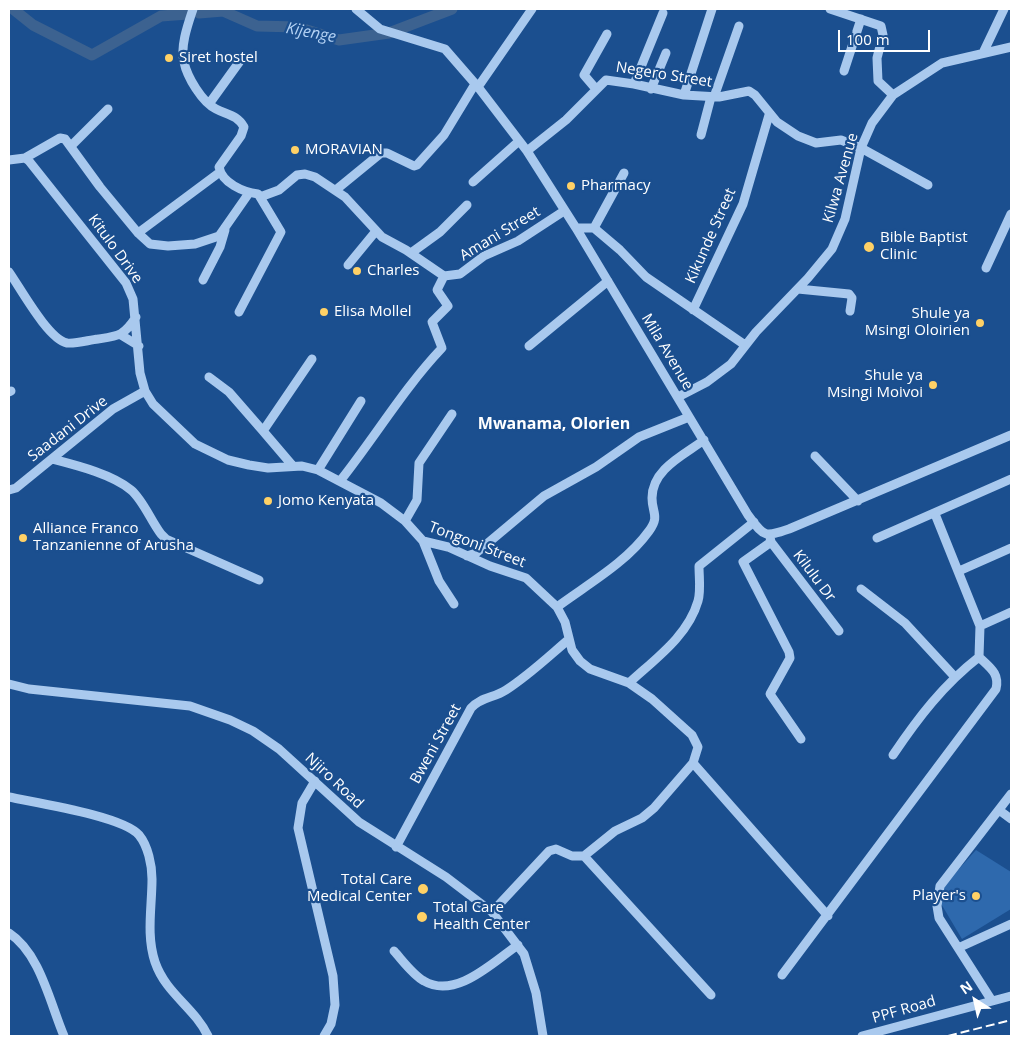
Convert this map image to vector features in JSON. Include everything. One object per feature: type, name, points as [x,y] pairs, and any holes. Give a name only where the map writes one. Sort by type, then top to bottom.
[{"type":"street","points":[[193,9],[184,62],[196,88],[209,104],[216,109],[238,117],[244,127],[241,136],[219,167],[220,172],[236,186],[249,193],[258,194],[281,232],[239,312]]},
{"type":"street","name":"Mila Avenue","points":[[356,9],[380,29],[444,49],[477,86],[527,151],[576,228],[754,522],[763,534],[770,539]]},
{"type":"street","points":[[337,189],[381,153],[387,152],[414,166],[417,165],[444,135],[532,9]]},
{"type":"street","points":[[684,95],[712,9]]},
{"type":"street","points":[[830,9],[877,23],[883,29],[877,58],[878,76],[883,87],[893,95]]},
{"type":"street","points":[[983,53],[1004,9]]},
{"type":"street","points":[[634,84],[664,13]]},
{"type":"street","points":[[844,71],[861,19]]},
{"type":"street","points":[[701,135],[739,26]]},
{"type":"street","points":[[596,89],[584,76],[607,34]]},
{"type":"street","name":"Kilwa Avenue","points":[[678,398],[723,371],[737,358],[745,345],[832,249],[851,197],[861,148],[872,123],[893,95],[942,62],[1011,46]]},
{"type":"street","points":[[651,89],[666,53]]},
{"type":"street","points":[[209,104],[240,61]]},
{"type":"street","name":"Negero Street","points":[[527,151],[566,120],[606,80],[684,95],[713,97],[744,91],[752,92],[769,115],[785,128],[808,141],[816,143],[839,139],[861,148],[928,185]]},
{"type":"street","points":[[71,146],[108,109]]},
{"type":"street","name":"Kikunde Street","points":[[692,310],[743,204],[769,115]]},
{"type":"street","points":[[9,160],[25,158],[60,138],[65,139],[100,187],[138,233],[150,244],[168,246],[195,244],[219,236],[249,193]]},
{"type":"street","points":[[472,182],[519,140]]},
{"type":"street","name":"Kitulo Drive","points":[[25,158],[56,193],[126,283],[133,298],[140,372],[145,390]]},
{"type":"street","points":[[138,233],[220,172]]},
{"type":"street","points":[[594,228],[624,173]]},
{"type":"street","points":[[260,197],[280,190],[297,175],[305,174],[337,189],[365,216],[376,231],[444,276],[437,290],[448,306],[432,322],[442,348],[421,370],[386,422],[340,481]]},
{"type":"street","points":[[411,253],[440,232],[467,205]]},
{"type":"street","name":"Amani Street","points":[[444,276],[460,274],[484,256],[518,241],[564,211]]},
{"type":"street","points":[[986,268],[1011,214]]},
{"type":"street","points":[[576,228],[594,228],[620,250],[646,277],[745,345]]},
{"type":"street","points":[[203,280],[220,248],[225,230]]},
{"type":"street","points":[[348,265],[376,231]]},
{"type":"street","points":[[9,272],[48,328],[60,340],[68,343],[121,335],[136,318]]},
{"type":"street","points":[[529,346],[608,281]]},
{"type":"street","points":[[798,288],[849,294],[852,298],[850,311]]},
{"type":"street","points":[[121,335],[138,346]]},
{"type":"street","points":[[263,431],[312,359]]},
{"type":"street","points":[[209,377],[238,400],[292,465]]},
{"type":"street","name":"Tongoni Street","points":[[145,390],[153,404],[172,423],[195,444],[211,452],[228,460],[268,468],[292,465],[318,470],[381,503],[405,520],[423,541],[448,547],[508,573],[526,578],[557,607],[565,622],[572,650],[590,669],[629,683],[652,698],[692,735],[698,747],[693,762]]},
{"type":"street","name":"Saadani Drive","points":[[9,490],[16,488],[114,409],[145,390]]},
{"type":"street","points":[[318,470],[361,401]]},
{"type":"street","points":[[405,520],[416,500],[419,462],[452,414]]},
{"type":"street","points":[[467,556],[476,553],[544,496],[596,467],[639,437],[689,417]]},
{"type":"street","points":[[801,739],[770,694],[790,658],[789,652],[742,562],[770,539],[1011,435]]},
{"type":"street","points":[[557,607],[633,549],[650,529],[657,516],[652,498],[656,480],[663,470],[704,440]]},
{"type":"street","points":[[815,456],[858,501]]},
{"type":"street","points":[[52,459],[78,466],[123,485],[136,496],[157,529],[166,539],[259,580]]},
{"type":"street","points":[[877,538],[1011,479]]},
{"type":"street","points":[[893,755],[922,713],[954,676],[978,657],[980,626],[934,514]]},
{"type":"street","points":[[629,683],[675,641],[690,622],[699,600],[700,566],[754,522]]},
{"type":"street","name":"Kilulu Dr","points":[[770,539],[839,631]]},
{"type":"street","points":[[423,541],[439,581],[454,604]]},
{"type":"street","points":[[959,571],[1011,548]]},
{"type":"street","points":[[861,589],[905,623],[954,676]]},
{"type":"street","points":[[980,626],[1011,612]]},
{"type":"street","name":"Bweni Street","points":[[396,846],[471,708],[478,701],[499,695],[509,688],[568,640]]},
{"type":"street","points":[[782,975],[996,689],[998,682],[994,671],[978,657]]},
{"type":"street","name":"Njiro Road","points":[[9,684],[29,689],[190,706],[230,720],[253,731],[279,749],[359,822],[453,881],[492,912],[518,945],[531,972],[543,1036]]},
{"type":"street","points":[[492,912],[549,852],[556,849],[572,856],[584,856],[615,831],[642,818],[654,808],[693,762],[828,916]]},
{"type":"street","points":[[315,781],[302,803],[298,828],[332,976],[335,1005],[331,1024],[324,1036]]},
{"type":"street","points":[[992,1002],[939,918],[936,906],[937,894],[940,886],[1011,794]]},
{"type":"street","points":[[9,797],[98,817],[128,826],[139,835],[147,847],[152,877],[151,948],[155,962],[173,995],[202,1025],[208,1036]]},
{"type":"street","points":[[1000,810],[1011,819]]},
{"type":"street","points":[[584,856],[711,995]]},
{"type":"street","points":[[958,948],[1011,924]]},
{"type":"street","points":[[9,933],[18,939],[28,950],[64,1036]]},
{"type":"street","points":[[394,951],[423,980],[435,984],[452,985],[470,978],[518,945]]},
{"type":"street","name":"PPF Road","points":[[862,1036],[1011,996]]},
{"type":"shaded area","name":"Player's","points":[[976,850],[1011,872],[1011,909],[962,939],[940,902],[940,890]]},
{"type":"waterway","name":"Kijenge","points":[[13,9],[33,25],[92,55],[161,16],[188,14]]},
{"type":"waterway","name":"Kijenge","points":[[199,13],[223,11],[257,26],[297,27],[339,40],[389,33],[452,9]]},
{"type":"railway","points":[[948,1036],[1011,1020]]},
{"type":"place","name":"Siret hostel","points":[[169,58]]},
{"type":"place","name":"MORAVIAN","points":[[295,150]]},
{"type":"place","name":"Pharmacy","points":[[571,186]]},
{"type":"place","name":"Bible Baptist Clinic","points":[[869,247]]},
{"type":"place","name":"Charles","points":[[357,271]]},
{"type":"place","name":"Elisa Mollel","points":[[324,312]]},
{"type":"place","name":"Shule ya Msingi Oloirien","points":[[980,323]]},
{"type":"place","name":"Shule ya Msingi Moivoi","points":[[933,385]]},
{"type":"place","name":"Jomo Kenyata","points":[[268,501]]},
{"type":"place","name":"Alliance Franco Tanzanienne of Arusha","points":[[23,538]]},
{"type":"place","name":"Total Care Medical Center","points":[[423,889]]},
{"type":"place","name":"Player's","points":[[976,896]]},
{"type":"place","name":"Total Care Health Center","points":[[422,917]]},
{"type":"district","name":"Mwanama, Olorien","points":[[554,424]]}]
